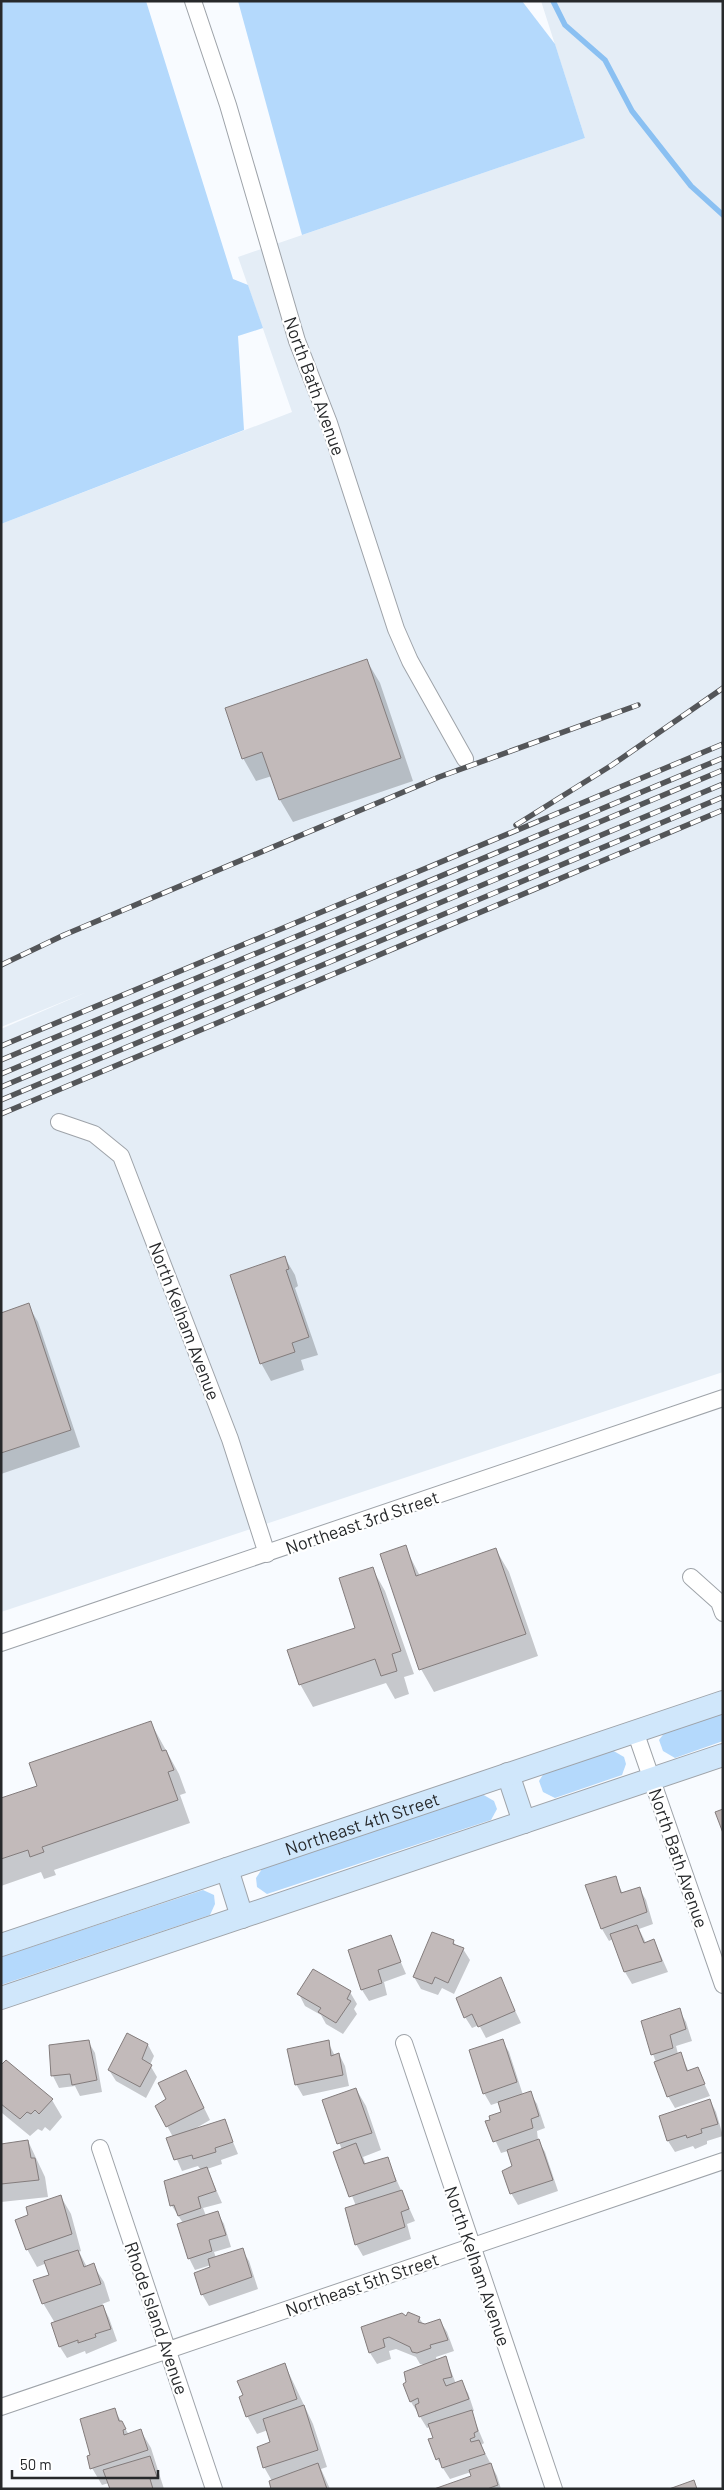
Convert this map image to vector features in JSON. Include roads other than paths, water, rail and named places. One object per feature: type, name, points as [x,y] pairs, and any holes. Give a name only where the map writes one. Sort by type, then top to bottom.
[{"type":"main road","name":"Northeast 4th Street","points":[[1,1945],[723,1702]]},
{"type":"main road","points":[[1,1998],[723,1755]]},
{"type":"main road","points":[[508,1774],[524,1822]]},
{"type":"main road","points":[[227,1869],[242,1917]]},
{"type":"street","name":"North Bath Avenue","points":[[193,1],[228,105],[297,341],[329,423],[396,629],[410,661],[465,759]]},
{"type":"street","name":"North Kelham Avenue","points":[[59,1122],[94,1134],[121,1156],[230,1439],[267,1554]]},
{"type":"street","name":"Northeast 3rd Street","points":[[1,1643],[723,1398]]},
{"type":"street","points":[[691,1577],[719,1602],[723,1613]]},
{"type":"street","name":"North Bath Avenue","points":[[635,1731],[723,1985]]},
{"type":"street","name":"North Kelham Avenue","points":[[404,2043],[554,2489]]},
{"type":"street","name":"Rhode Island Avenue","points":[[100,2148],[214,2489]]},
{"type":"street","name":"Northeast 5th Street","points":[[1,2407],[723,2161]]},
{"type":"waterway","points":[[553,1],[565,25],[605,60],[632,111],[691,186],[723,215]]},
{"type":"railway","points":[[516,825],[612,765],[723,688]]},
{"type":"railway","points":[[1,965],[64,935],[439,777],[638,705]]},
{"type":"railway","points":[[1,1046],[723,744]]},
{"type":"railway","points":[[1,1060],[723,758]]},
{"type":"railway","points":[[1,1074],[723,770]]},
{"type":"railway","points":[[1,1087],[723,784]]},
{"type":"railway","points":[[1,1100],[723,797]]},
{"type":"railway","points":[[1,1114],[723,810]]}]
